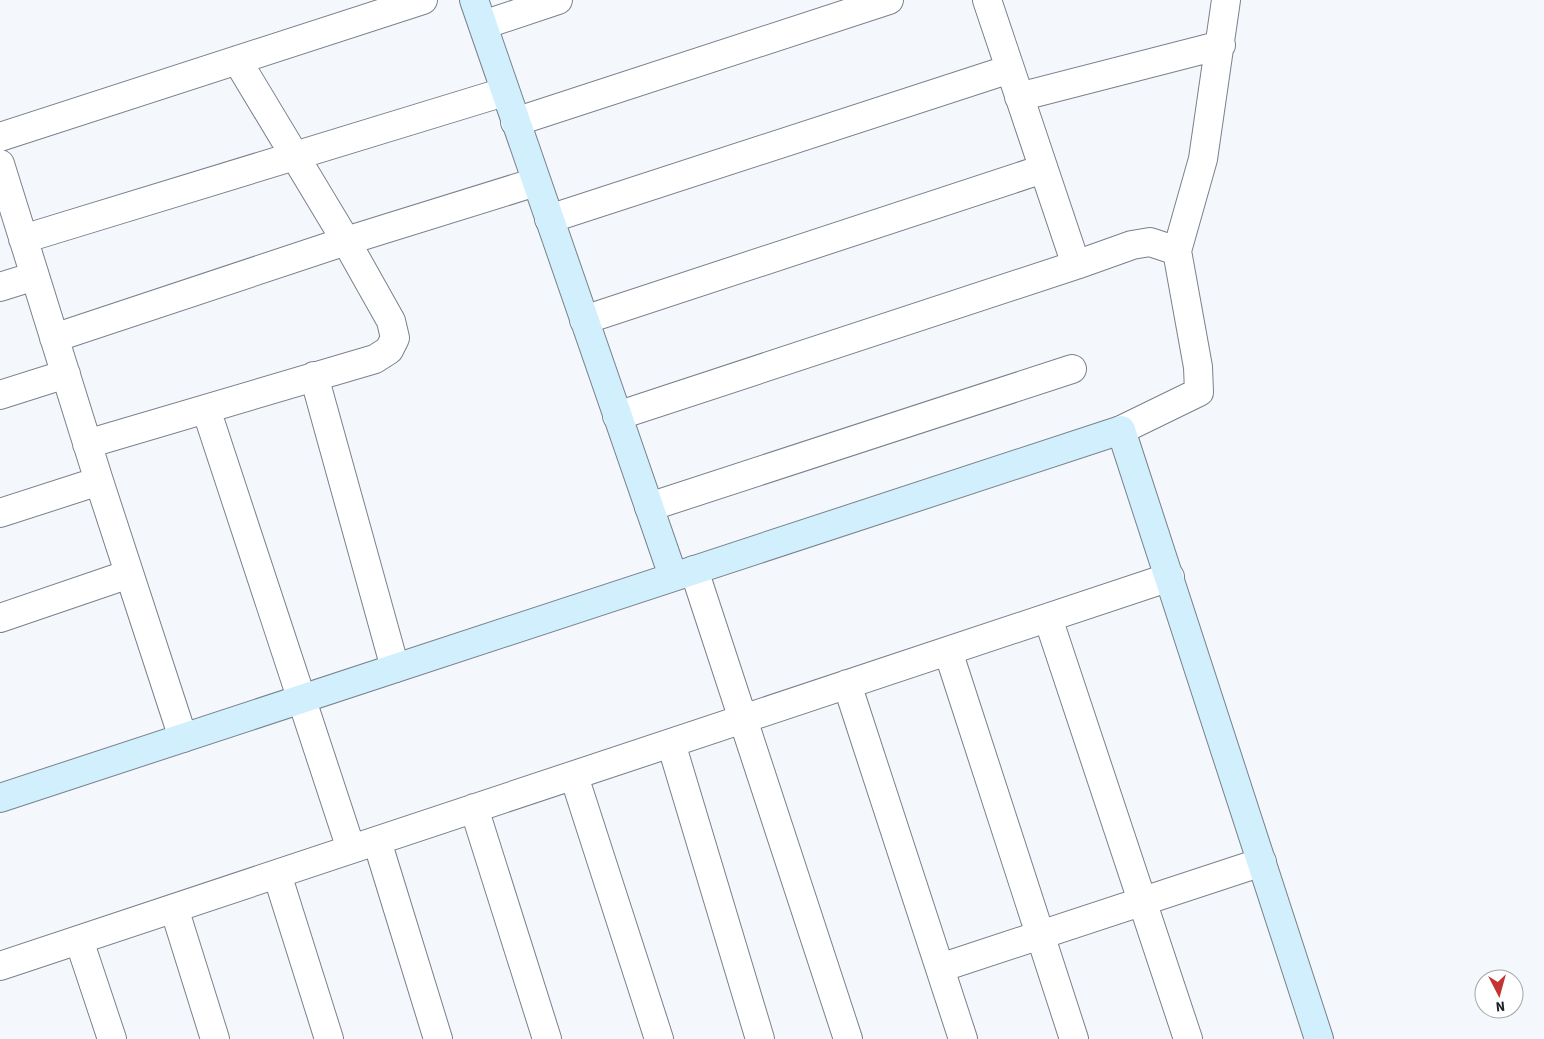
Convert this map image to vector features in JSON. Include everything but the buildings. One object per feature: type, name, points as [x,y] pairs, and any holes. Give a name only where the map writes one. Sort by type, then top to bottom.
[{"type":"street","points":[[0,137],[423,0]]},
{"type":"street","points":[[558,0],[478,12],[504,92],[649,507],[683,573],[743,719],[848,1039]]},
{"type":"street","points":[[515,122],[889,0]]},
{"type":"street","points":[[988,0],[1076,265]]},
{"type":"street","points":[[0,798],[1121,430],[1199,392],[1198,367],[1176,250],[1202,159],[1226,0]]},
{"type":"street","points":[[1019,97],[1220,45]]},
{"type":"street","points":[[87,444],[375,359],[389,350],[395,338],[391,321],[346,241],[237,60]]},
{"type":"street","points":[[549,219],[1010,69]]},
{"type":"street","points":[[23,239],[504,92]]},
{"type":"street","points":[[584,320],[1043,169]]},
{"type":"street","points":[[1,174],[183,738]]},
{"type":"street","points":[[54,338],[346,241],[536,182]]},
{"type":"street","points":[[617,416],[1132,245],[1150,242],[1176,250]]},
{"type":"street","points":[[0,287],[35,276]]},
{"type":"street","points":[[649,507],[1072,369]]},
{"type":"street","points":[[0,396],[66,374]]},
{"type":"street","points":[[314,376],[395,668]]},
{"type":"street","points":[[206,409],[351,850]]},
{"type":"street","points":[[1121,430],[1319,1039]]},
{"type":"street","points":[[0,513],[99,481]]},
{"type":"street","points":[[0,618],[129,574]]},
{"type":"street","points":[[0,966],[1170,577]]},
{"type":"street","points":[[1048,618],[1188,1039]]},
{"type":"street","points":[[948,651],[1074,1039]]},
{"type":"street","points":[[847,684],[963,1039]]},
{"type":"street","points":[[671,743],[760,1039]]},
{"type":"street","points":[[574,776],[660,1039]]},
{"type":"street","points":[[474,808],[548,1039]]},
{"type":"street","points":[[377,841],[438,1039]]},
{"type":"street","points":[[940,968],[1262,862]]},
{"type":"street","points":[[277,874],[329,1039]]},
{"type":"street","points":[[174,908],[215,1039]]},
{"type":"street","points":[[79,940],[112,1039]]}]
